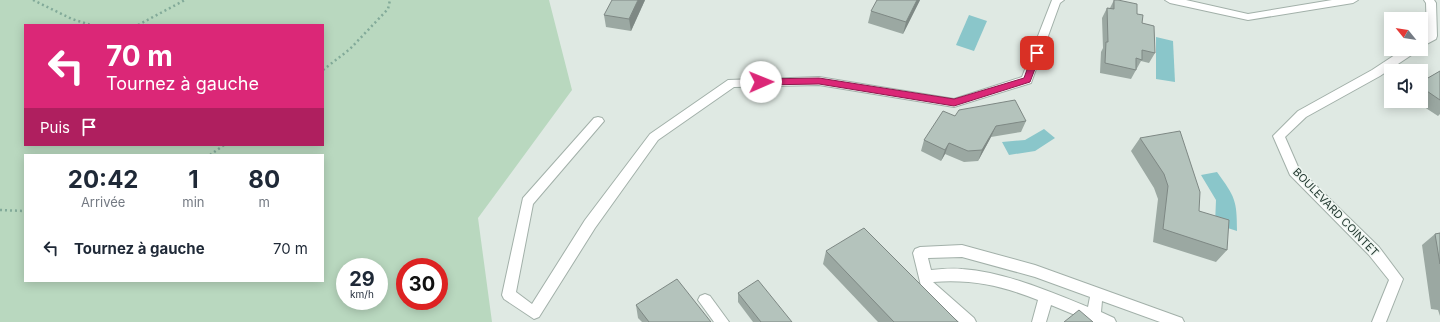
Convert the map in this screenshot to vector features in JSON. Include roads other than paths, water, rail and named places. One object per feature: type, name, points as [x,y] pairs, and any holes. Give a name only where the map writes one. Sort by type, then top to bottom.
[{"type":"street","points":[[598,121],[527,202],[508,295],[534,313],[590,224],[654,137],[732,83],[819,81],[954,102],[1027,80],[1056,1],[1059,0]]},
{"type":"street","points":[[1170,0],[1248,17],[1353,0]]},
{"type":"street","points":[[1428,39],[1432,36],[1431,3],[1429,0]]},
{"type":"street","name":"BOULEVARD COINTET","points":[[1379,322],[1396,279],[1374,251],[1294,172],[1279,136],[1302,114],[1376,73],[1402,56]]},
{"type":"street","points":[[969,322],[927,286],[920,253],[962,251],[1035,271],[1177,322]]},
{"type":"street","points":[[926,276],[965,275],[995,280],[1046,297],[1109,322]]},
{"type":"street","points":[[1093,316],[1097,293]]},
{"type":"street","points":[[1039,322],[1046,297]]},
{"type":"street","points":[[704,300],[722,322]]},
{"type":"water","points":[[969,15],[987,21],[974,51],[956,45]]},
{"type":"water","points":[[1156,37],[1173,41],[1175,82],[1156,79]]},
{"type":"water","points":[[1044,129],[1055,138],[1035,151],[1009,155],[1002,142],[1025,140]]},
{"type":"water","points":[[1217,172],[1228,187],[1234,199],[1237,231],[1215,224],[1216,200],[1201,175]]}]
